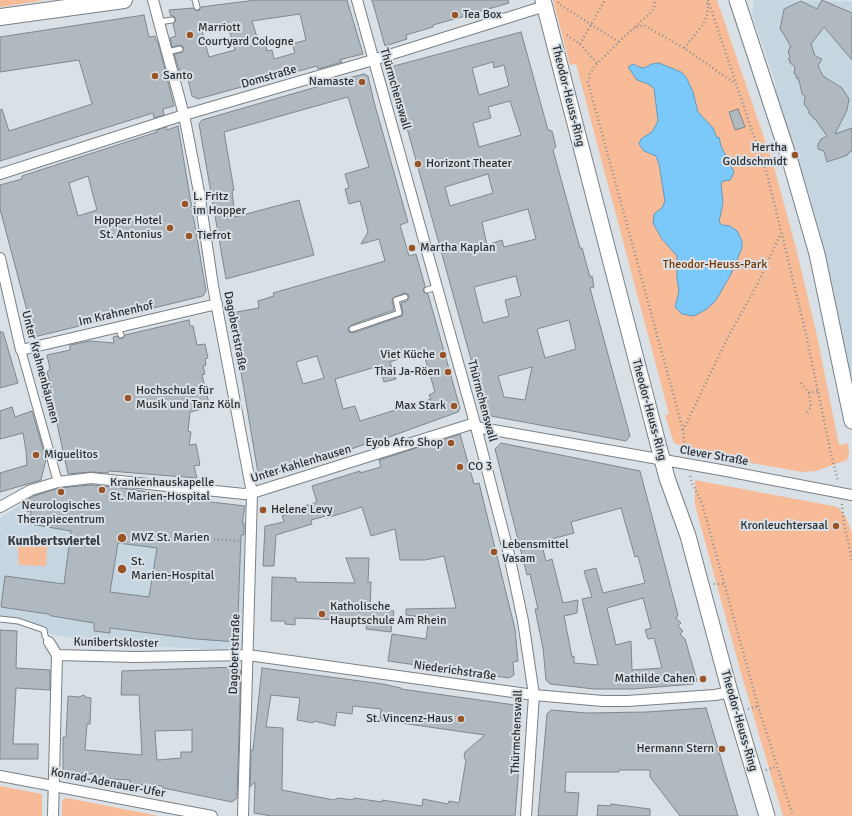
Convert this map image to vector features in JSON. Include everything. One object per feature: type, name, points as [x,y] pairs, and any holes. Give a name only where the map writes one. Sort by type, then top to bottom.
[{"type":"main road","points":[[0,17],[124,0]]},
{"type":"main road","name":"Theodor-Heuss-Ring","points":[[548,2],[550,28],[667,478],[688,536],[730,692],[767,816]]},
{"type":"main road","points":[[741,4],[789,157],[817,254],[852,421]]},
{"type":"street","name":"Dagobertstraße","points":[[153,0],[184,115],[252,494],[243,816]]},
{"type":"street","name":"Thürmchenswall","points":[[357,0],[476,425],[508,550],[523,621],[534,695],[526,816]]},
{"type":"street","name":"Domstraße","points":[[0,174],[184,115],[373,60],[548,2]]},
{"type":"street","name":"Unter Krahnenbäumen","points":[[0,258],[21,350],[58,482]]},
{"type":"street","name":"Im Krahnenhof","points":[[21,350],[119,331],[217,304]]},
{"type":"street","name":"Clever Straße","points":[[476,425],[852,495]]},
{"type":"street","name":"Unter Kahlenhausen","points":[[0,507],[31,490],[58,482],[91,478],[252,494],[476,425]]},
{"type":"street","name":"Kunibertskloster","points":[[49,642],[57,655],[135,657],[248,655]]},
{"type":"street","points":[[53,816],[57,655]]},
{"type":"street","name":"Niederichstraße","points":[[248,655],[534,695],[603,701],[627,701],[730,692]]},
{"type":"street","name":"Konrad-Adenauer-Ufer","points":[[0,776],[212,816]]},
{"type":"lane","points":[[195,0],[197,7]]},
{"type":"lane","points":[[159,22],[172,20]]},
{"type":"lane","points":[[167,52],[180,48]]},
{"type":"lane","points":[[427,290],[437,287]]},
{"type":"lane","points":[[352,328],[400,313],[396,300],[405,297]]},
{"type":"lane","name":"Kunibertskloster","points":[[0,619],[18,621],[44,630],[45,636],[49,642]]},
{"type":"path","points":[[580,44],[605,0]]},
{"type":"path","points":[[655,0],[654,9],[651,13],[597,63],[590,74],[588,82],[683,430],[687,464],[692,483],[702,504],[758,706],[793,816]]},
{"type":"path","points":[[684,48],[702,26],[707,16],[708,0]]},
{"type":"path","points":[[708,0],[766,171],[797,290],[831,454],[841,493],[844,524],[852,560]]},
{"type":"path","points":[[548,2],[559,4],[619,42]]},
{"type":"path","points":[[630,31],[638,26],[645,26],[684,48],[736,84]]},
{"type":"path","points":[[550,28],[558,29],[580,44],[597,63]]},
{"type":"path","points":[[683,430],[728,337],[757,286],[781,233]]},
{"type":"path","points":[[801,383],[809,393],[811,407],[808,412]]},
{"type":"path","points":[[809,393],[818,391]]},
{"type":"path","points":[[27,524],[28,510]]},
{"type":"path","points":[[210,539],[251,542]]},
{"type":"path","points":[[96,634],[96,641]]},
{"type":"shaded area","points":[[754,0],[852,1],[852,397],[779,114],[775,81],[752,15]]},
{"type":"shaded area","name":"St. Marien-Hospital","points":[[90,484],[113,486],[203,501],[245,506],[243,651],[130,645],[126,648],[96,641],[58,636],[16,623],[0,621],[0,518],[34,496],[57,487]]},
{"type":"green space","points":[[0,0],[45,0],[0,7]]},
{"type":"green space","name":"Theodor-Heuss-Park","points":[[553,0],[717,0],[774,167],[796,248],[816,331],[839,445],[848,443],[849,453],[847,460],[816,471],[802,472],[712,456],[674,443],[665,415],[669,414],[576,64],[570,65]]},
{"type":"green space","points":[[695,480],[833,506],[839,508],[846,517],[852,533],[852,816],[783,816],[741,673],[695,505]]},
{"type":"green space","points":[[17,539],[47,546],[46,566],[19,565]]},
{"type":"green space","points":[[0,786],[42,794],[42,816],[0,816]]},
{"type":"green space","points":[[67,798],[159,816],[62,816],[62,801],[63,799]]},
{"type":"water","points":[[659,63],[681,72],[686,77],[693,92],[698,112],[713,128],[717,138],[719,137],[721,146],[734,172],[730,180],[723,181],[721,184],[723,203],[719,222],[722,225],[730,226],[737,231],[742,241],[742,248],[731,274],[716,300],[707,309],[694,316],[682,314],[675,307],[679,291],[677,279],[677,256],[662,239],[653,223],[654,214],[662,208],[665,201],[659,164],[656,156],[644,151],[639,144],[641,139],[652,132],[658,121],[654,88],[637,80],[628,67],[633,64],[644,68],[652,64]]},
{"type":"building","points":[[256,0],[347,0],[363,54],[339,60],[342,62],[318,69],[317,66],[198,99],[192,96],[186,71],[180,73],[174,54],[182,52],[184,48],[181,45],[172,47],[170,38],[176,36],[173,24],[176,20],[174,16],[171,16],[169,10],[193,8],[198,11],[201,7]],"holes":[[[300,14],[306,40],[292,44],[295,53],[274,59],[272,50],[267,51],[265,42],[259,44],[252,21]],[[227,23],[235,50],[209,57],[201,27]]]},
{"type":"building","points":[[372,0],[508,0],[509,3],[478,12],[479,14],[465,18],[465,16],[433,25],[433,27],[406,35],[407,39],[385,46]]},
{"type":"building","points":[[822,0],[852,13],[852,60],[824,27],[811,44],[815,56],[822,59],[818,66],[823,76],[842,88],[849,99],[847,110],[835,134],[852,128],[852,151],[848,153],[848,155],[827,162],[824,151],[818,149],[818,144],[821,139],[827,136],[815,119],[809,114],[809,111],[804,104],[805,96],[802,94],[798,77],[796,78],[796,74],[794,74],[795,67],[789,62],[791,61],[788,59],[790,57],[788,51],[791,47],[780,29],[784,9],[801,1],[817,9]]},
{"type":"building","points":[[144,15],[149,37],[155,36],[158,42],[174,106],[163,109],[164,115],[154,118],[153,113],[0,161],[0,110],[2,109],[9,131],[92,104],[79,60],[0,72],[0,37]]},
{"type":"building","points":[[521,32],[548,130],[552,131],[556,147],[553,150],[580,248],[582,248],[590,277],[592,276],[594,287],[590,288],[630,436],[626,441],[491,416],[485,410],[391,70],[394,66]],"holes":[[[493,62],[494,68],[504,65],[509,86],[479,95],[472,68]],[[510,101],[521,135],[479,147],[473,123],[491,118],[488,107]],[[488,174],[493,193],[450,206],[445,187]],[[528,209],[536,239],[504,247],[502,240],[487,245],[482,222]],[[516,276],[521,296],[505,300],[509,316],[483,323],[474,287]],[[569,320],[576,349],[545,358],[537,329]],[[532,367],[525,400],[504,397],[498,376]]]},
{"type":"building","points":[[364,74],[368,76],[408,222],[400,225],[409,256],[416,254],[425,286],[423,291],[428,294],[460,408],[458,412],[367,445],[366,444],[287,470],[262,475],[258,473],[231,313],[259,308],[258,301],[274,296],[273,293],[385,261],[379,239],[361,244],[368,232],[360,201],[349,204],[345,189],[349,188],[345,174],[369,167],[348,97],[224,132],[234,190],[232,190],[235,217],[299,200],[314,255],[226,279],[199,124],[202,120],[323,85],[322,82],[331,79],[333,82]],"holes":[[[404,293],[408,294],[409,297],[407,301],[401,303],[403,312],[402,316],[353,333],[349,332],[348,328],[351,325],[394,310],[392,301],[393,298]],[[423,351],[435,392],[429,395],[431,399],[360,421],[355,406],[343,409],[335,379],[379,366],[384,382],[396,379],[390,362]],[[317,356],[324,378],[303,384],[296,362]]]},
{"type":"building","points":[[738,109],[745,127],[735,130],[729,112]]},
{"type":"building","points":[[178,126],[206,291],[203,296],[34,337],[0,209],[0,185],[22,179],[22,176],[157,132],[157,130],[166,127],[167,130]],"holes":[[[88,176],[97,210],[78,216],[69,183]]]},
{"type":"building","name":"Hochschule für Musik und Tanz Köln","points":[[189,320],[190,326],[193,326],[197,345],[205,344],[208,358],[205,359],[206,365],[203,366],[205,374],[202,375],[210,407],[190,412],[188,431],[191,432],[189,445],[196,444],[200,465],[194,466],[197,478],[109,471],[108,473],[90,472],[68,474],[51,396],[42,397],[51,386],[47,372],[50,369],[47,355],[70,350],[70,345],[90,341],[114,343],[113,337],[117,336],[122,339],[125,335]]},
{"type":"building","points":[[0,332],[3,332],[18,383],[0,388]]},
{"type":"building","points":[[12,407],[15,417],[32,411],[46,459],[41,480],[0,492],[0,473],[27,465],[23,433],[0,439],[0,411]]},
{"type":"building","points":[[460,434],[474,484],[479,483],[515,629],[518,661],[513,662],[514,675],[509,678],[388,661],[392,634],[426,639],[429,618],[406,615],[406,609],[456,608],[444,556],[425,560],[400,560],[395,529],[371,536],[362,507],[327,518],[326,516],[311,520],[312,524],[276,535],[274,566],[263,566],[265,526],[284,522],[282,516],[303,509],[302,507],[317,502],[312,486],[360,471],[360,473],[381,467],[379,460]]},
{"type":"building","points":[[501,443],[640,471],[678,615],[676,618],[681,623],[678,626],[683,631],[680,634],[685,639],[697,681],[694,684],[633,689],[594,689],[550,684],[546,680],[543,648],[535,609],[538,609],[530,574],[527,575],[495,449]],"holes":[[[621,508],[635,557],[638,556],[645,583],[603,593],[596,568],[584,571],[592,597],[582,599],[598,665],[574,663],[574,656],[572,657],[564,616],[577,613],[578,600],[563,603],[552,559],[546,561],[541,542],[574,533],[571,522]],[[643,598],[651,628],[645,630],[648,639],[654,638],[662,668],[632,670],[631,641],[616,645],[607,608]]]},
{"type":"building","name":"St. Marien-Hospital","points":[[91,485],[123,488],[245,506],[242,523],[244,523],[244,535],[241,535],[237,642],[196,639],[110,628],[110,633],[94,631],[94,623],[1,607],[5,576],[64,584],[71,531],[30,524],[31,511],[26,510],[28,499],[59,488]],"holes":[[[118,543],[157,548],[149,597],[110,592]]]},
{"type":"building","points":[[346,558],[369,558],[368,582],[371,582],[370,610],[394,611],[391,632],[366,629],[368,621],[295,618],[295,625],[285,624],[285,621],[271,621],[272,577],[296,578],[296,582],[355,583]]},
{"type":"building","points":[[0,630],[17,631],[16,668],[50,670],[50,690],[16,688],[13,744],[38,744],[38,759],[0,759]]},
{"type":"building","points":[[236,667],[241,671],[237,798],[232,802],[163,788],[162,786],[130,784],[130,780],[95,778],[95,774],[63,773],[63,737],[66,737],[68,696],[79,697],[84,695],[85,697],[91,698],[90,724],[87,724],[85,750],[142,755],[139,695],[121,695],[122,671]],"holes":[[[192,730],[192,752],[181,752],[181,758],[157,760],[155,731]]]},
{"type":"building","points":[[262,668],[383,684],[401,689],[515,705],[519,709],[520,754],[515,816],[272,816],[254,813],[255,782],[250,787],[251,750],[253,750]],"holes":[[[271,695],[300,698],[297,720],[313,723],[314,721],[335,726],[337,712],[352,714],[353,706],[381,709],[380,720],[485,735],[465,752],[464,758],[466,760],[459,803],[449,801],[448,804],[423,799],[422,806],[382,800],[382,802],[354,798],[353,800],[338,798],[334,800],[282,790],[283,728],[266,727]]]},
{"type":"building","points":[[706,708],[738,816],[680,816],[650,777],[650,770],[619,770],[619,772],[566,772],[565,792],[579,793],[577,816],[538,816],[547,714],[551,710],[587,713],[647,712]]},
{"type":"building","points":[[611,804],[650,809],[650,816],[597,816],[598,805],[611,806]]},
{"type":"place","name":"Tea Box","points":[[455,15]]},
{"type":"place","name":"Marriott Courtyard Cologne","points":[[190,35]]},
{"type":"place","name":"Santo","points":[[155,76]]},
{"type":"place","name":"Namaste","points":[[362,82]]},
{"type":"place","name":"Hertha Goldschmidt","points":[[795,155]]},
{"type":"place","name":"Horizont Theater","points":[[418,164]]},
{"type":"place","name":"L. Fritz im Hopper","points":[[185,204]]},
{"type":"place","name":"Hopper Hotel St. Antonius","points":[[170,228]]},
{"type":"place","name":"Tiefrot","points":[[189,236]]},
{"type":"place","name":"Martha Kaplan","points":[[412,248]]},
{"type":"place","name":"Viet Küche","points":[[443,355]]},
{"type":"place","name":"Thai Ja-Röen","points":[[448,372]]},
{"type":"place","name":"Hochschule für Musik und Tanz Köln","points":[[128,398]]},
{"type":"place","name":"Max Stark","points":[[454,406]]},
{"type":"place","name":"Eyob Afro Shop","points":[[451,443]]},
{"type":"place","name":"Miguelitos","points":[[36,455]]},
{"type":"place","name":"CO 3","points":[[460,467]]},
{"type":"place","name":"Krankenhauskapelle St. Marien-Hospital","points":[[102,490]]},
{"type":"place","name":"Neurologisches Therapiecentrum","points":[[61,492]]},
{"type":"place","name":"Helene Levy","points":[[263,510]]},
{"type":"place","name":"Kronleuchtersaal","points":[[836,526]]},
{"type":"place","name":"MVZ St. Marien","points":[[122,538]]},
{"type":"place","name":"Lebensmittel Vasam","points":[[494,552]]},
{"type":"place","name":"St. Marien-Hospital","points":[[122,569]]},
{"type":"place","name":"Katholische Hauptschule Am Rhein","points":[[322,614]]},
{"type":"place","name":"Mathilde Cahen","points":[[703,679]]},
{"type":"place","name":"St. Vincenz-Haus","points":[[461,719]]},
{"type":"place","name":"Hermann Stern","points":[[722,749]]},
{"type":"district","name":"Kunibertsviertel","points":[[54,542]]}]
